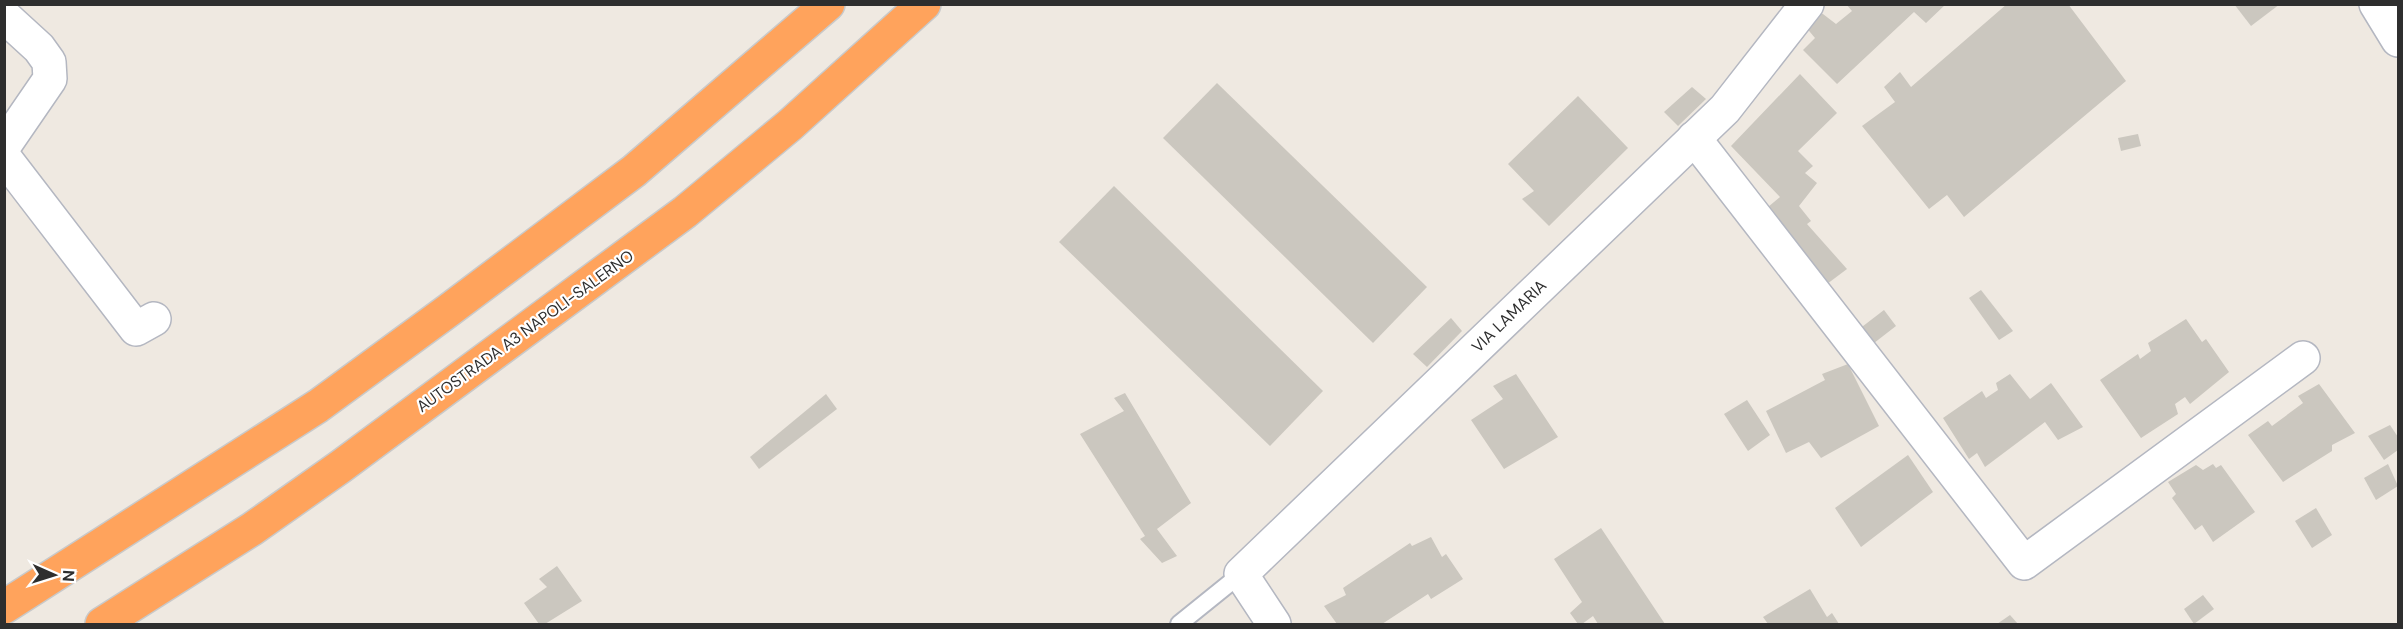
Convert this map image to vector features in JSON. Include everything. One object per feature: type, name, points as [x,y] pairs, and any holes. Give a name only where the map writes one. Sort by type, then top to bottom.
[{"type":"highway","points":[[4,607],[318,406],[634,171],[828,4]]},
{"type":"highway","name":"AUTOSTRADA A3 NAPOLI-SALERNO","points":[[102,624],[252,529],[332,473],[675,220],[790,125],[924,4]]},
{"type":"street","name":"VIA LAMARIA","points":[[1241,574],[1725,109],[1807,4]]},
{"type":"street","points":[[2376,4],[2398,40]]},
{"type":"street","points":[[4,16],[39,48],[49,62],[50,79],[4,146]]},
{"type":"street","points":[[1694,138],[2024,563],[2302,358]]},
{"type":"street","points":[[4,157],[136,328],[154,319]]},
{"type":"street","points":[[1241,574],[1274,624]]},
{"type":"lane","points":[[1179,624],[1241,574]]},
{"type":"building","points":[[1846,4],[1946,4],[1926,23],[1914,12],[1837,84],[1803,50],[1815,38],[1805,26],[1819,11],[1836,24],[1852,11]]},
{"type":"building","points":[[2007,4],[2068,4],[2126,81],[1964,217],[1947,195],[1929,209],[1862,126],[1895,102],[1884,87],[1900,72],[1911,87]]},
{"type":"building","points":[[2234,4],[2280,4],[2251,26]]},
{"type":"building","points":[[1800,74],[1837,113],[1798,151],[1813,166],[1805,173],[1817,183],[1799,206],[1811,221],[1807,224],[1847,269],[1827,284],[1762,212],[1780,197],[1731,146]]},
{"type":"building","points":[[1217,83],[1427,287],[1373,343],[1163,138]]},
{"type":"building","points":[[1692,87],[1706,99],[1678,126],[1664,112]]},
{"type":"building","points":[[1578,96],[1628,148],[1549,226],[1522,199],[1534,191],[1508,164]]},
{"type":"building","points":[[2138,134],[2141,146],[2121,151],[2118,138]]},
{"type":"building","points":[[1114,186],[1323,391],[1270,446],[1059,242]]},
{"type":"building","points":[[1981,290],[2013,331],[1999,340],[1969,298]]},
{"type":"building","points":[[1884,310],[1896,326],[1865,350],[1854,333]]},
{"type":"building","points":[[1451,318],[1462,331],[1427,367],[1413,354]]},
{"type":"building","points":[[2186,319],[2202,342],[2206,339],[2229,372],[2190,404],[2185,397],[2175,404],[2178,414],[2141,438],[2100,380],[2138,354],[2140,359],[2151,351],[2148,343]]},
{"type":"building","points":[[1848,364],[1879,426],[1821,458],[1809,442],[1786,453],[1766,411],[1825,380],[1822,374]]},
{"type":"building","points":[[1516,374],[1558,437],[1504,469],[1471,420],[1503,399],[1493,386]]},
{"type":"building","points":[[2010,374],[2030,399],[2051,383],[2083,427],[2058,440],[2045,422],[1985,467],[1977,453],[1969,459],[1943,418],[1982,391],[1986,398],[1998,390],[1996,383]]},
{"type":"building","points":[[2319,384],[2355,433],[2332,445],[2332,451],[2283,482],[2248,435],[2268,421],[2272,426],[2303,403],[2298,396]]},
{"type":"building","points":[[1125,393],[1191,503],[1157,529],[1177,556],[1162,563],[1140,539],[1145,536],[1080,434],[1124,411],[1114,398]]},
{"type":"building","points":[[826,394],[837,409],[759,469],[750,457]]},
{"type":"building","points":[[1747,400],[1770,435],[1748,451],[1724,414]]},
{"type":"building","points":[[2390,425],[2398,437],[2398,450],[2384,460],[2368,436]]},
{"type":"building","points":[[1908,455],[1933,492],[1861,547],[1835,508]]},
{"type":"building","points":[[2213,464],[2216,468],[2221,465],[2255,512],[2213,542],[2202,525],[2195,530],[2172,498],[2176,494],[2168,482],[2196,465],[2203,470]]},
{"type":"building","points":[[2388,464],[2398,486],[2376,500],[2364,478]]},
{"type":"building","points":[[2316,508],[2332,535],[2312,548],[2295,521]]},
{"type":"building","points":[[1601,528],[1665,624],[1598,624],[1593,616],[1582,624],[1578,624],[1570,613],[1582,602],[1554,559]]},
{"type":"building","points":[[1431,537],[1442,557],[1446,554],[1463,579],[1431,599],[1428,594],[1382,624],[1337,624],[1324,606],[1346,595],[1343,588],[1410,543],[1412,546]]},
{"type":"building","points":[[557,566],[582,601],[545,624],[539,624],[524,603],[547,587],[539,579]]},
{"type":"building","points":[[1810,589],[1827,617],[1832,613],[1839,624],[1768,624],[1763,617]]},
{"type":"building","points":[[2203,595],[2214,609],[2194,624],[2184,609]]},
{"type":"building","points":[[2010,615],[2018,624],[1997,624]]}]
